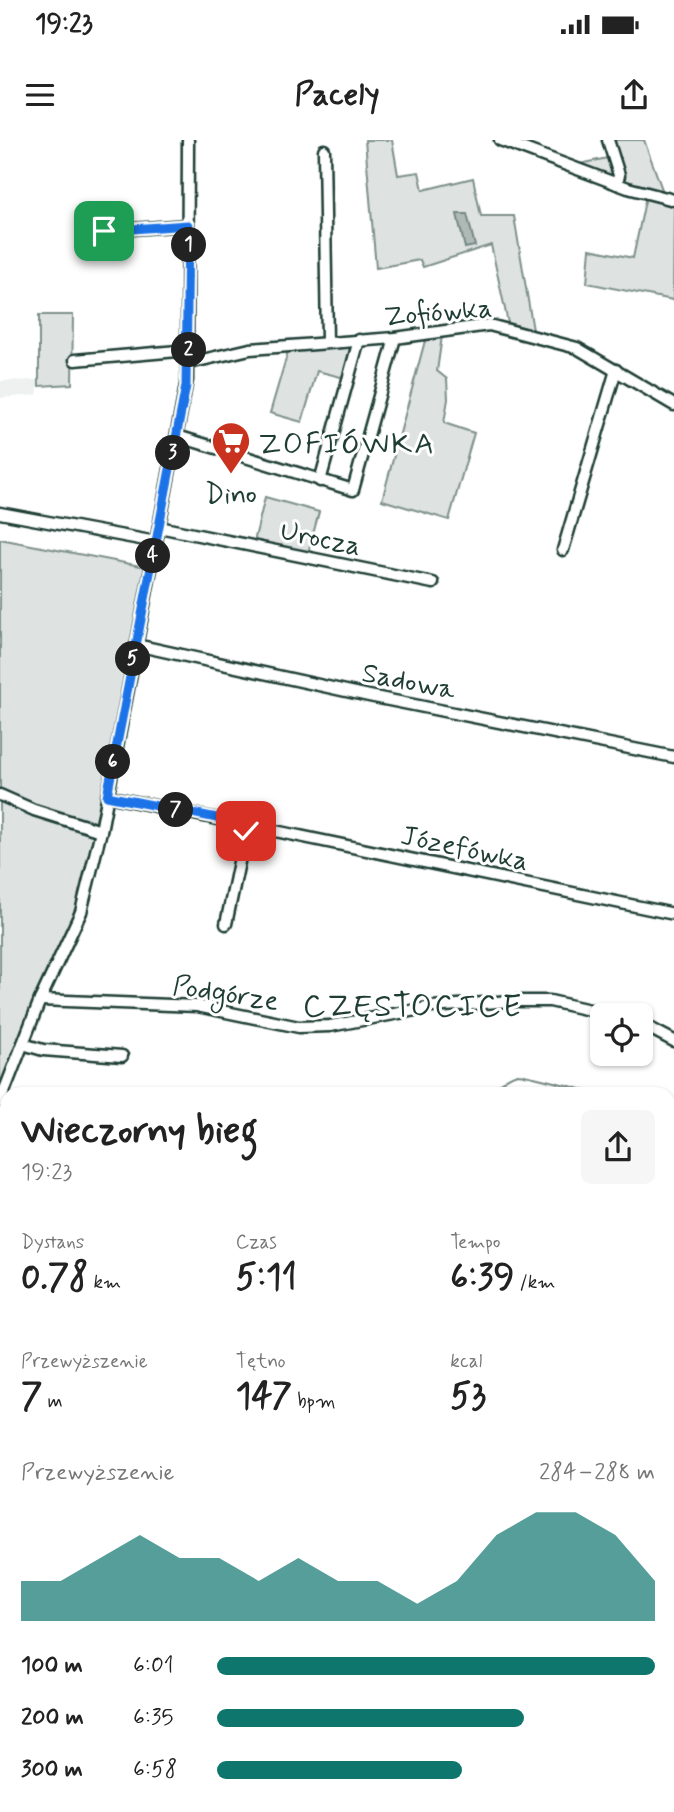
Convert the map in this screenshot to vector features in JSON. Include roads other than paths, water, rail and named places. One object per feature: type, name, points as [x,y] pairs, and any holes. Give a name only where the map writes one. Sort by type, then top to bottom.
[{"type":"street","points":[[6,1087],[40,1000],[81,912],[101,831],[177,436],[189,363],[188,140]]},
{"type":"street","points":[[500,140],[617,184],[674,200]]},
{"type":"street","points":[[608,140],[619,175],[617,184]]},
{"type":"street","points":[[324,150],[327,342]]},
{"type":"street","points":[[104,231],[188,225]]},
{"type":"street","name":"Zofiówka","points":[[189,363],[250,348],[396,338],[489,325],[578,348],[674,405]]},
{"type":"street","points":[[177,436],[351,491],[356,484],[396,338]]},
{"type":"street","points":[[320,481],[359,340]]},
{"type":"street","points":[[75,360],[189,350]]},
{"type":"street","points":[[563,550],[616,370]]},
{"type":"street","points":[[0,513],[156,542]]},
{"type":"street","name":"Urocza","points":[[159,527],[433,583]]},
{"type":"street","name":"Sadowa","points":[[136,645],[369,696],[674,757]]},
{"type":"street","points":[[0,795],[34,810],[101,831]]},
{"type":"street","name":"Józefówka","points":[[107,796],[674,914]]},
{"type":"street","points":[[226,924],[247,824]]},
{"type":"street","name":"Podgórze","points":[[40,1000],[198,1006],[299,1027],[330,1026],[432,1007],[510,1001],[550,1001],[590,1010]]},
{"type":"street","points":[[653,1030],[674,1041]]},
{"type":"street","points":[[23,1044],[43,1050],[122,1056]]},
{"type":"waterway","points":[[498,1087],[518,1074],[572,1087]]},
{"type":"place","name":"Dino","points":[[231,475]]},
{"type":"district","name":"ZOFIÓWKA","points":[[347,443]]},
{"type":"district","name":"CZĘSTOCICE","points":[[413,1005]]}]
